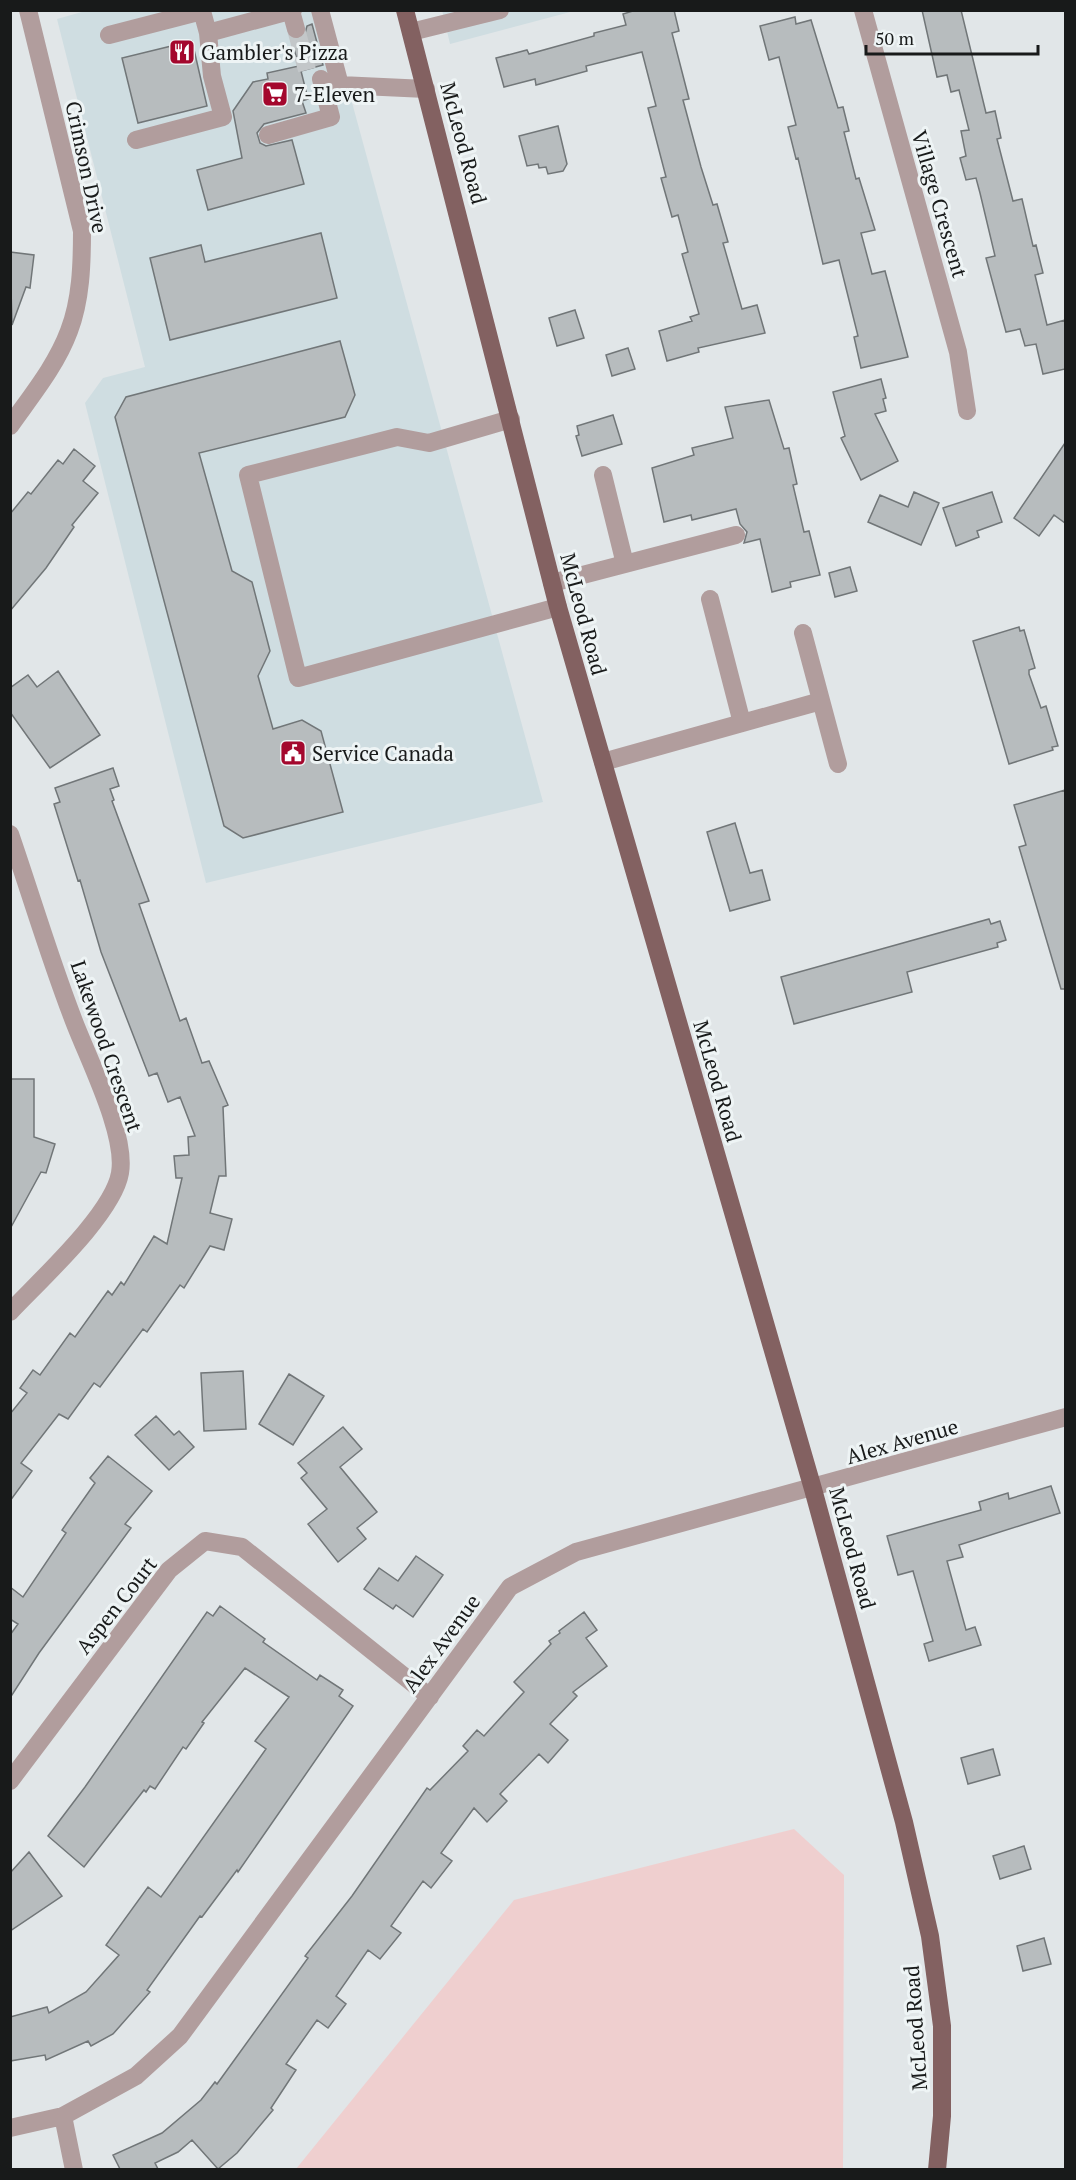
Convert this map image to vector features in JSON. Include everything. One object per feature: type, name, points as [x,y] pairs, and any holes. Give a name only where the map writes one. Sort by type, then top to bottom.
[{"type":"main road","name":"McLeod Road","points":[[405,10],[558,608],[813,1489],[904,1822],[930,1936],[942,2026],[942,2116],[938,2169]]},
{"type":"street","name":"Crimson Drive","points":[[10,426],[44,378],[69,331],[82,268],[81,231],[28,10]]},
{"type":"street","points":[[109,35],[202,10],[208,33],[212,76],[223,117],[136,140]]},
{"type":"street","points":[[268,135],[331,117],[322,74],[320,10]]},
{"type":"street","points":[[411,32],[461,15],[500,10]]},
{"type":"street","name":"Village Crescent","points":[[863,10],[958,352],[967,411]]},
{"type":"street","points":[[208,33],[293,17]]},
{"type":"street","points":[[322,74],[340,85],[426,89]]},
{"type":"street","points":[[511,419],[429,443],[397,437],[248,475],[298,678],[558,608]]},
{"type":"street","points":[[603,475],[625,564]]},
{"type":"street","points":[[552,583],[736,535]]},
{"type":"street","points":[[710,599],[742,723]]},
{"type":"street","points":[[803,633],[838,764]]},
{"type":"street","points":[[603,762],[821,701]]},
{"type":"street","name":"Lakewood Crescent","points":[[10,834],[71,1015],[110,1115],[118,1142],[120,1172],[110,1198],[87,1229],[10,1312]]},
{"type":"street","name":"Alex Avenue","points":[[10,2128],[63,2116],[136,2076],[180,2036],[510,1587],[576,1552],[813,1489],[1065,1417]]},
{"type":"street","name":"Aspen Court","points":[[10,1781],[169,1570],[205,1541],[242,1547],[430,1697]]},
{"type":"street","points":[[63,2116],[74,2169]]},
{"type":"shaded area","points":[[89,10],[327,11],[543,802],[206,883],[85,403],[103,378],[145,367],[57,19]]},
{"type":"shaded area","points":[[442,10],[574,11],[450,44]]},
{"type":"shaded area","points":[[794,1829],[844,1875],[843,2169],[296,2169],[514,1900]]},
{"type":"building","points":[[636,10],[674,10],[679,31],[672,33],[689,99],[683,100],[701,167],[713,205],[717,204],[728,242],[723,243],[742,309],[757,305],[765,333],[698,348],[699,352],[667,361],[659,331],[692,321],[690,317],[699,314],[682,254],[688,252],[678,215],[672,217],[661,178],[666,177],[648,108],[656,106],[642,52],[586,66],[587,71],[536,85],[535,79],[504,87],[496,58],[527,50],[529,54],[594,36],[594,33],[626,25],[623,14]]},
{"type":"building","points":[[922,10],[961,10],[986,113],[995,111],[1001,138],[997,139],[1013,201],[1022,199],[1033,246],[1036,245],[1043,273],[1035,275],[1047,325],[1065,320],[1065,369],[1043,374],[1036,344],[1025,346],[1020,329],[1006,332],[986,258],[995,256],[980,193],[976,178],[966,180],[960,158],[966,156],[961,131],[969,130],[959,90],[951,92],[947,75],[937,77]]},
{"type":"building","points":[[795,17],[796,24],[811,20],[838,108],[843,107],[849,131],[844,132],[856,179],[859,178],[875,230],[861,233],[872,274],[885,271],[908,357],[861,368],[854,337],[858,336],[839,260],[823,264],[798,158],[796,159],[788,127],[796,125],[779,57],[769,60],[760,26]]},
{"type":"building","points":[[312,24],[323,65],[301,71],[308,99],[302,101],[306,113],[264,124],[257,133],[260,143],[266,146],[292,140],[304,184],[208,210],[197,170],[242,158],[233,111],[253,82],[268,79],[267,73],[299,66],[291,39],[304,37],[307,26]]},
{"type":"building","points":[[192,41],[207,106],[138,123],[122,58]]},
{"type":"building","points":[[558,126],[567,164],[563,171],[548,174],[546,167],[539,168],[538,164],[527,166],[519,136]]},
{"type":"building","points":[[321,233],[337,298],[170,340],[150,258],[201,245],[205,262]]},
{"type":"building","points":[[10,252],[34,255],[30,288],[26,287],[12,325]]},
{"type":"building","points":[[575,310],[584,338],[557,346],[549,318]]},
{"type":"building","points":[[340,341],[355,395],[345,417],[199,453],[232,571],[252,582],[270,651],[258,676],[273,729],[302,720],[321,731],[343,812],[243,838],[224,826],[115,417],[126,397]]},
{"type":"building","points":[[628,348],[635,369],[612,376],[606,355]]},
{"type":"building","points":[[881,379],[886,398],[883,399],[886,411],[875,414],[898,461],[861,480],[841,438],[845,436],[833,392]]},
{"type":"building","points":[[769,400],[784,449],[789,448],[797,484],[793,485],[804,532],[809,531],[820,575],[790,582],[791,587],[772,592],[760,539],[744,543],[747,532],[740,524],[736,509],[692,520],[691,515],[664,522],[652,468],[694,455],[692,448],[733,438],[725,407]]},
{"type":"building","points":[[613,415],[622,444],[582,456],[576,436],[579,435],[577,426]]},
{"type":"building","points":[[1065,443],[1065,523],[1054,515],[1039,536],[1014,518]]},
{"type":"building","points":[[74,449],[95,466],[83,481],[98,493],[72,525],[74,527],[46,568],[10,611],[10,514],[28,492],[31,494],[58,460],[63,464]]},
{"type":"building","points":[[914,492],[939,503],[921,545],[868,522],[880,495],[908,507]]},
{"type":"building","points":[[992,492],[1002,522],[977,531],[979,537],[956,546],[943,508]]},
{"type":"building","points":[[850,567],[857,591],[835,597],[829,573]]},
{"type":"building","points":[[1019,627],[1020,631],[1024,630],[1035,668],[1029,670],[1029,674],[1041,708],[1046,706],[1058,746],[1052,747],[1053,750],[1009,764],[973,641]]},
{"type":"building","points":[[58,671],[100,735],[50,768],[10,712],[10,688],[28,675],[37,687]]},
{"type":"building","points":[[113,768],[119,786],[110,789],[114,800],[112,801],[149,901],[139,904],[180,1021],[186,1018],[202,1063],[209,1061],[228,1105],[223,1107],[226,1176],[219,1176],[210,1213],[232,1219],[224,1250],[210,1246],[184,1288],[180,1285],[147,1332],[143,1329],[100,1387],[94,1383],[68,1419],[59,1414],[21,1463],[32,1471],[10,1501],[10,1414],[27,1393],[20,1388],[33,1370],[40,1375],[70,1333],[75,1337],[108,1291],[112,1295],[121,1282],[124,1285],[154,1236],[167,1244],[182,1178],[176,1178],[174,1156],[189,1155],[188,1137],[195,1136],[180,1097],[168,1102],[157,1073],[149,1076],[101,952],[54,804],[60,802],[55,788]]},
{"type":"building","points":[[1065,790],[1065,989],[1061,989],[1019,847],[1026,845],[1014,805]]},
{"type":"building","points":[[735,823],[750,873],[762,870],[770,900],[730,911],[707,832]]},
{"type":"building","points":[[989,919],[991,924],[1000,921],[1006,940],[997,943],[998,947],[907,972],[912,992],[794,1024],[781,977]]},
{"type":"building","points":[[10,1079],[34,1079],[34,1137],[55,1144],[46,1173],[41,1172],[10,1229]]},
{"type":"building","points":[[243,1371],[246,1429],[204,1431],[201,1373]]},
{"type":"building","points":[[289,1374],[324,1396],[293,1445],[259,1424]]},
{"type":"building","points":[[156,1416],[174,1435],[179,1431],[194,1447],[169,1470],[135,1435]]},
{"type":"building","points":[[343,1427],[362,1449],[340,1467],[377,1512],[357,1528],[366,1539],[338,1562],[308,1524],[327,1509],[301,1478],[307,1473],[298,1463]]},
{"type":"building","points":[[108,1456],[152,1491],[125,1524],[131,1528],[39,1653],[10,1698],[10,1635],[18,1624],[10,1619],[10,1587],[23,1597],[66,1533],[62,1530],[95,1483],[90,1478]]},
{"type":"building","points":[[1051,1486],[1060,1513],[959,1545],[963,1557],[947,1561],[966,1630],[975,1627],[981,1645],[929,1661],[924,1644],[933,1641],[913,1571],[898,1575],[887,1536],[981,1510],[979,1502],[1008,1493],[1009,1499]]},
{"type":"building","points":[[416,1556],[443,1575],[413,1617],[396,1605],[393,1609],[364,1589],[379,1568],[398,1581]]},
{"type":"building","points":[[220,1606],[265,1639],[263,1642],[317,1680],[320,1675],[343,1690],[339,1696],[353,1706],[238,1872],[237,1870],[202,1917],[200,1916],[147,1990],[150,1992],[113,2034],[91,2046],[88,2041],[46,2060],[45,2055],[10,2061],[10,2017],[47,2007],[49,2013],[86,1992],[119,1955],[106,1945],[148,1887],[161,1897],[266,1749],[255,1741],[289,1697],[245,1668],[202,1722],[204,1723],[186,1749],[183,1747],[155,1789],[150,1786],[146,1792],[144,1790],[84,1867],[48,1836],[85,1787],[207,1612],[213,1616]]},
{"type":"building","points":[[584,1612],[597,1630],[586,1638],[607,1666],[573,1692],[577,1696],[550,1724],[568,1740],[548,1763],[539,1754],[500,1794],[507,1801],[487,1822],[474,1808],[441,1853],[452,1861],[431,1888],[423,1881],[391,1926],[401,1933],[380,1959],[368,1950],[336,1996],[346,2004],[328,2028],[317,2020],[286,2064],[296,2070],[271,2108],[273,2110],[237,2153],[218,2169],[192,2140],[178,2152],[155,2163],[158,2169],[120,2169],[113,2155],[162,2133],[201,2100],[215,2082],[217,2084],[308,1958],[305,1956],[352,1896],[427,1788],[430,1790],[468,1751],[463,1746],[477,1730],[484,1736],[524,1692],[514,1682],[551,1644],[549,1641],[560,1633],[559,1631]]},
{"type":"building","points":[[993,1749],[1000,1775],[968,1784],[961,1758]]},
{"type":"building","points":[[1024,1846],[1031,1869],[1000,1879],[993,1856]]},
{"type":"building","points":[[29,1852],[62,1896],[10,1931],[10,1873]]},
{"type":"building","points":[[1044,1938],[1051,1964],[1023,1971],[1017,1946]]},
{"type":"tunnel","points":[[296,29],[307,70]]},
{"type":"place","name":"Gambler's Pizza","points":[[182,52]]},
{"type":"place","name":"7-Eleven","points":[[275,94]]},
{"type":"place","name":"Service Canada","points":[[293,753]]}]
